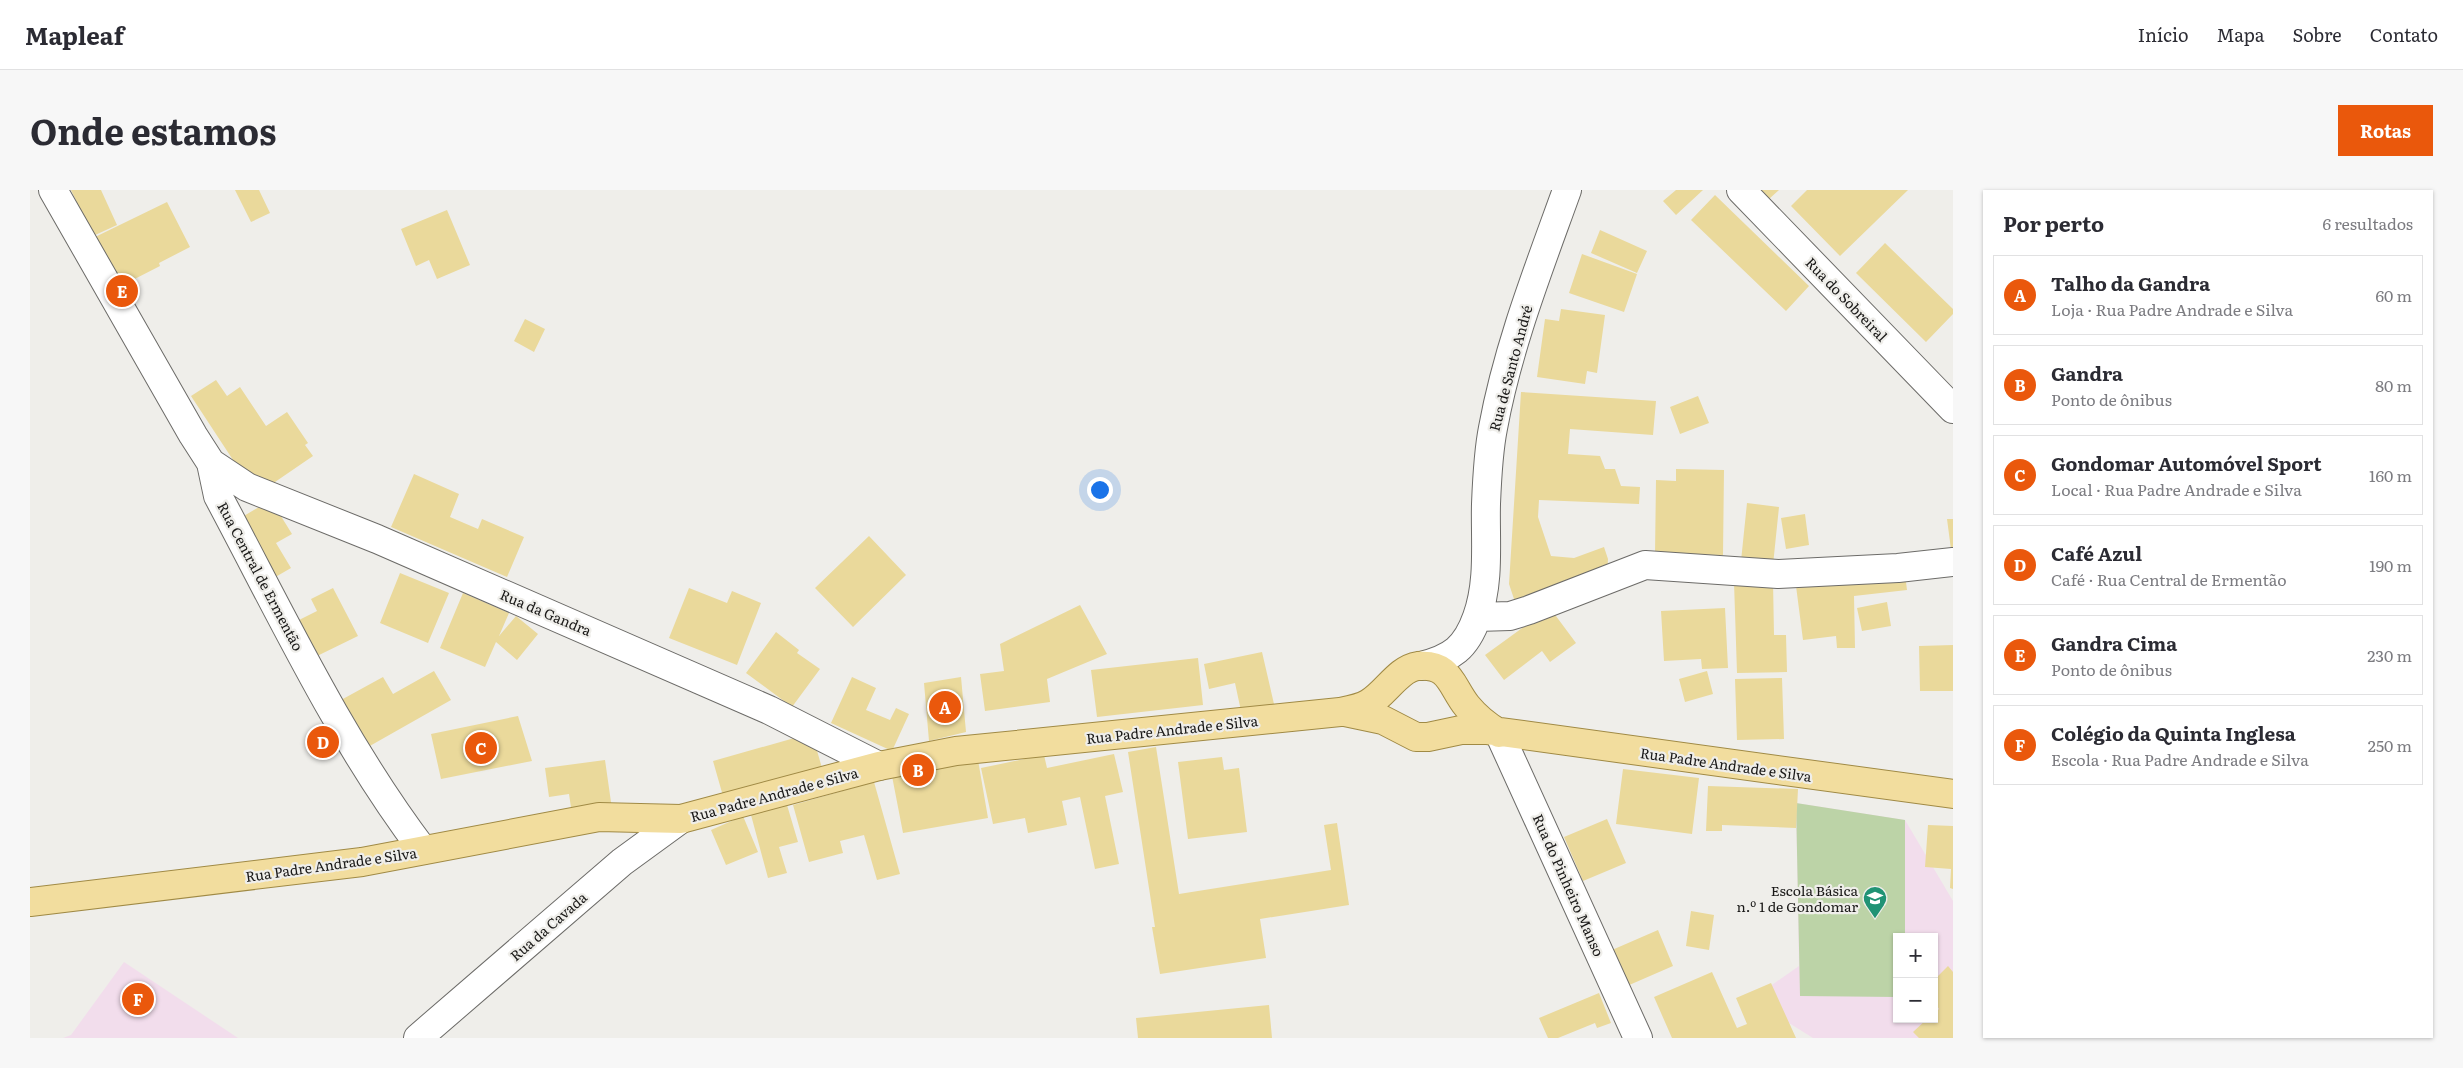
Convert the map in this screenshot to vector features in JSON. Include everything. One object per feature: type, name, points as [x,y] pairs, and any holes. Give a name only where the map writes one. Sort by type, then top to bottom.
[{"type":"main road","name":"Rua Padre Andrade e Silva","points":[[30,902],[362,862],[599,817],[681,819],[879,766],[956,751],[1340,712],[1369,704],[1403,672],[1421,666],[1438,668],[1448,675],[1475,715],[1487,726],[1499,733]]},
{"type":"main road","points":[[1395,680],[1389,691],[1390,714],[1396,724],[1416,734],[1439,734],[1449,727],[1456,718],[1459,707],[1458,692]]},
{"type":"main road","name":"Rua Padre Andrade e Silva","points":[[1340,712],[1383,720],[1416,734],[1474,729],[1953,794]]},
{"type":"street","name":"Rua Central de Ermentão","points":[[53,190],[193,435],[211,463],[218,496],[334,711],[387,803],[423,850]]},
{"type":"street","name":"Rua de Santo André","points":[[1458,692],[1457,669],[1484,583],[1486,503],[1493,429],[1518,327],[1567,190]]},
{"type":"street","name":"Rua do Sobreiral","points":[[1741,190],[1953,409]]},
{"type":"street","name":"Rua da Gandra","points":[[211,463],[247,487],[376,538],[769,710],[879,766]]},
{"type":"street","points":[[1471,628],[1528,610],[1645,565],[1778,574],[1953,562]]},
{"type":"street","name":"Rua de Santo André","points":[[1421,666],[1449,657],[1459,650],[1471,628]]},
{"type":"street","name":"Rua do Pinheiro Manso","points":[[1499,733],[1638,1038]]},
{"type":"street","name":"Rua da Cavada","points":[[418,1038],[622,862],[681,819]]},
{"type":"shaded area","name":"Escola Básica n.º 1 de Gondomar","points":[[1796,803],[1905,820],[1953,901],[1953,1038],[1813,1038],[1781,1018],[1766,989],[1799,966]]},
{"type":"shaded area","points":[[124,962],[238,1038],[63,1038],[71,1035]]},
{"type":"green space","name":"Escola Básica n.º 1 de Gondomar","points":[[1796,803],[1905,820],[1905,933],[1893,933],[1893,997],[1800,996]]},
{"type":"building","points":[[71,190],[101,190],[117,225],[93,236]]},
{"type":"building","points":[[235,190],[259,190],[270,213],[251,222]]},
{"type":"building","points":[[1676,190],[1703,190],[1676,215],[1663,201]]},
{"type":"building","points":[[1761,190],[1779,190],[1769,199]]},
{"type":"building","points":[[1807,190],[1908,190],[1840,256],[1791,206]]},
{"type":"building","points":[[1715,195],[1809,286],[1786,311],[1691,220]]},
{"type":"building","points":[[167,202],[190,247],[159,263],[160,266],[119,287],[93,238]]},
{"type":"building","points":[[447,210],[470,265],[437,279],[429,260],[416,266],[401,229]]},
{"type":"building","points":[[1600,230],[1647,251],[1637,273],[1591,253]]},
{"type":"building","points":[[1885,243],[1953,309],[1953,314],[1926,342],[1856,273]]},
{"type":"building","points":[[1582,254],[1637,274],[1624,312],[1569,293]]},
{"type":"building","points":[[1561,309],[1605,315],[1597,373],[1587,371],[1585,384],[1537,377],[1545,319],[1559,321]]},
{"type":"building","points":[[525,319],[545,329],[534,352],[514,341]]},
{"type":"building","points":[[216,380],[227,396],[240,387],[266,426],[287,412],[308,443],[305,445],[313,456],[256,495],[191,396]]},
{"type":"building","points":[[1521,392],[1656,401],[1653,435],[1570,429],[1568,454],[1600,456],[1605,469],[1615,469],[1621,486],[1640,487],[1639,504],[1539,500],[1538,517],[1551,556],[1574,558],[1604,547],[1608,559],[1607,575],[1533,600],[1514,599],[1509,584]]},
{"type":"building","points":[[1698,396],[1709,423],[1680,434],[1670,407]]},
{"type":"building","points":[[1676,469],[1724,470],[1723,555],[1655,554],[1656,480],[1676,481]]},
{"type":"building","points":[[414,474],[459,494],[450,517],[478,529],[482,519],[524,537],[507,577],[391,527]]},
{"type":"building","points":[[271,500],[292,534],[276,543],[291,568],[272,579],[237,520]]},
{"type":"building","points":[[1747,503],[1779,507],[1773,565],[1741,561]]},
{"type":"building","points":[[1805,514],[1809,545],[1786,549],[1781,518]]},
{"type":"building","points":[[1947,519],[1953,519],[1953,557],[1952,557]]},
{"type":"building","points":[[869,536],[906,575],[853,627],[815,588]]},
{"type":"building","points":[[400,573],[449,593],[428,643],[380,623]]},
{"type":"building","points":[[1905,574],[1907,590],[1854,596],[1855,648],[1837,648],[1836,636],[1803,640],[1796,586]]},
{"type":"building","points":[[1773,581],[1774,635],[1786,635],[1787,672],[1737,673],[1734,582]]},
{"type":"building","points":[[333,588],[358,636],[315,657],[297,621],[317,611],[311,599]]},
{"type":"building","points":[[689,588],[727,603],[732,591],[761,603],[737,665],[669,638]]},
{"type":"building","points":[[463,593],[509,613],[499,636],[516,616],[538,634],[517,660],[496,642],[485,667],[440,648]]},
{"type":"building","points":[[1887,602],[1891,626],[1862,631],[1857,608]]},
{"type":"building","points":[[1080,605],[1107,654],[1047,679],[1050,702],[985,711],[980,674],[1004,671],[1000,644]]},
{"type":"building","points":[[1550,608],[1576,643],[1550,662],[1542,651],[1504,680],[1485,655]]},
{"type":"building","points":[[1725,608],[1728,668],[1702,669],[1701,659],[1664,661],[1661,611]]},
{"type":"building","points":[[776,632],[799,650],[797,653],[820,669],[792,707],[746,673]]},
{"type":"building","points":[[1953,645],[1953,691],[1920,691],[1919,646]]},
{"type":"building","points":[[1262,652],[1274,704],[1241,711],[1235,683],[1209,689],[1204,664]]},
{"type":"building","points":[[1198,658],[1203,705],[1097,717],[1091,670]]},
{"type":"building","points":[[434,671],[451,700],[368,747],[341,700],[383,677],[393,694]]},
{"type":"building","points":[[1707,671],[1713,694],[1685,702],[1679,679]]},
{"type":"building","points":[[852,677],[876,688],[866,710],[890,720],[896,708],[909,714],[892,751],[831,723]]},
{"type":"building","points":[[961,677],[966,732],[929,741],[924,683]]},
{"type":"building","points":[[1782,678],[1784,739],[1737,740],[1735,679]]},
{"type":"building","points":[[518,716],[532,761],[441,779],[431,734]]},
{"type":"building","points":[[812,733],[822,768],[723,796],[713,761]]},
{"type":"building","points":[[1156,747],[1179,894],[1331,870],[1324,825],[1337,823],[1349,905],[1260,919],[1266,958],[1160,974],[1152,927],[1155,927],[1128,752]]},
{"type":"building","points":[[1114,754],[1123,792],[1105,796],[1119,864],[1095,869],[1080,797],[1062,801],[1067,825],[1028,833],[1025,818],[993,824],[981,768],[1044,755],[1047,768]]},
{"type":"building","points":[[1222,757],[1224,770],[1239,768],[1247,832],[1188,839],[1178,762]]},
{"type":"building","points":[[605,760],[612,809],[572,814],[569,794],[549,797],[545,768]]},
{"type":"building","points":[[978,760],[988,818],[903,833],[892,776]]},
{"type":"building","points":[[1623,769],[1699,778],[1692,834],[1616,824]]},
{"type":"building","points":[[874,782],[900,874],[877,880],[864,835],[840,841],[843,853],[809,862],[793,805]]},
{"type":"building","points":[[1708,786],[1798,789],[1796,828],[1722,825],[1722,831],[1706,831]]},
{"type":"building","points":[[787,805],[798,842],[779,847],[787,873],[768,878],[751,815]]},
{"type":"building","points":[[743,816],[758,852],[726,865],[711,830]]},
{"type":"building","points":[[1607,819],[1626,863],[1583,881],[1564,837]]},
{"type":"building","points":[[1928,825],[1953,826],[1953,889],[1950,888],[1951,869],[1925,867]]},
{"type":"building","points":[[1691,911],[1714,915],[1709,950],[1686,946]]},
{"type":"building","points":[[1658,930],[1673,966],[1627,986],[1612,950]]},
{"type":"building","points":[[1948,966],[1953,972],[1953,1038],[1919,1038],[1913,1032],[1923,1023],[1938,1023],[1938,976]]},
{"type":"building","points":[[1712,972],[1737,1028],[1747,1024],[1736,998],[1771,983],[1796,1038],[1672,1038],[1654,997]]},
{"type":"building","points":[[1599,993],[1611,1023],[1597,1028],[1595,1023],[1558,1038],[1548,1038],[1539,1018]]},
{"type":"building","points":[[1269,1005],[1272,1038],[1138,1038],[1136,1018]]},
{"type":"place","name":"Gandra Cima","points":[[122,291]]},
{"type":"place","name":"Talho da Gandra","points":[[945,707]]},
{"type":"place","name":"Café Azul","points":[[323,742]]},
{"type":"place","name":"Gondomar Automóvel Sport","points":[[481,748]]},
{"type":"place","name":"Gandra","points":[[918,770]]},
{"type":"place","name":"Escola Básica n.º 1 de Gondomar","points":[[1875,919]]},
{"type":"place","name":"Colégio da Quinta Inglesa","points":[[138,999]]}]
